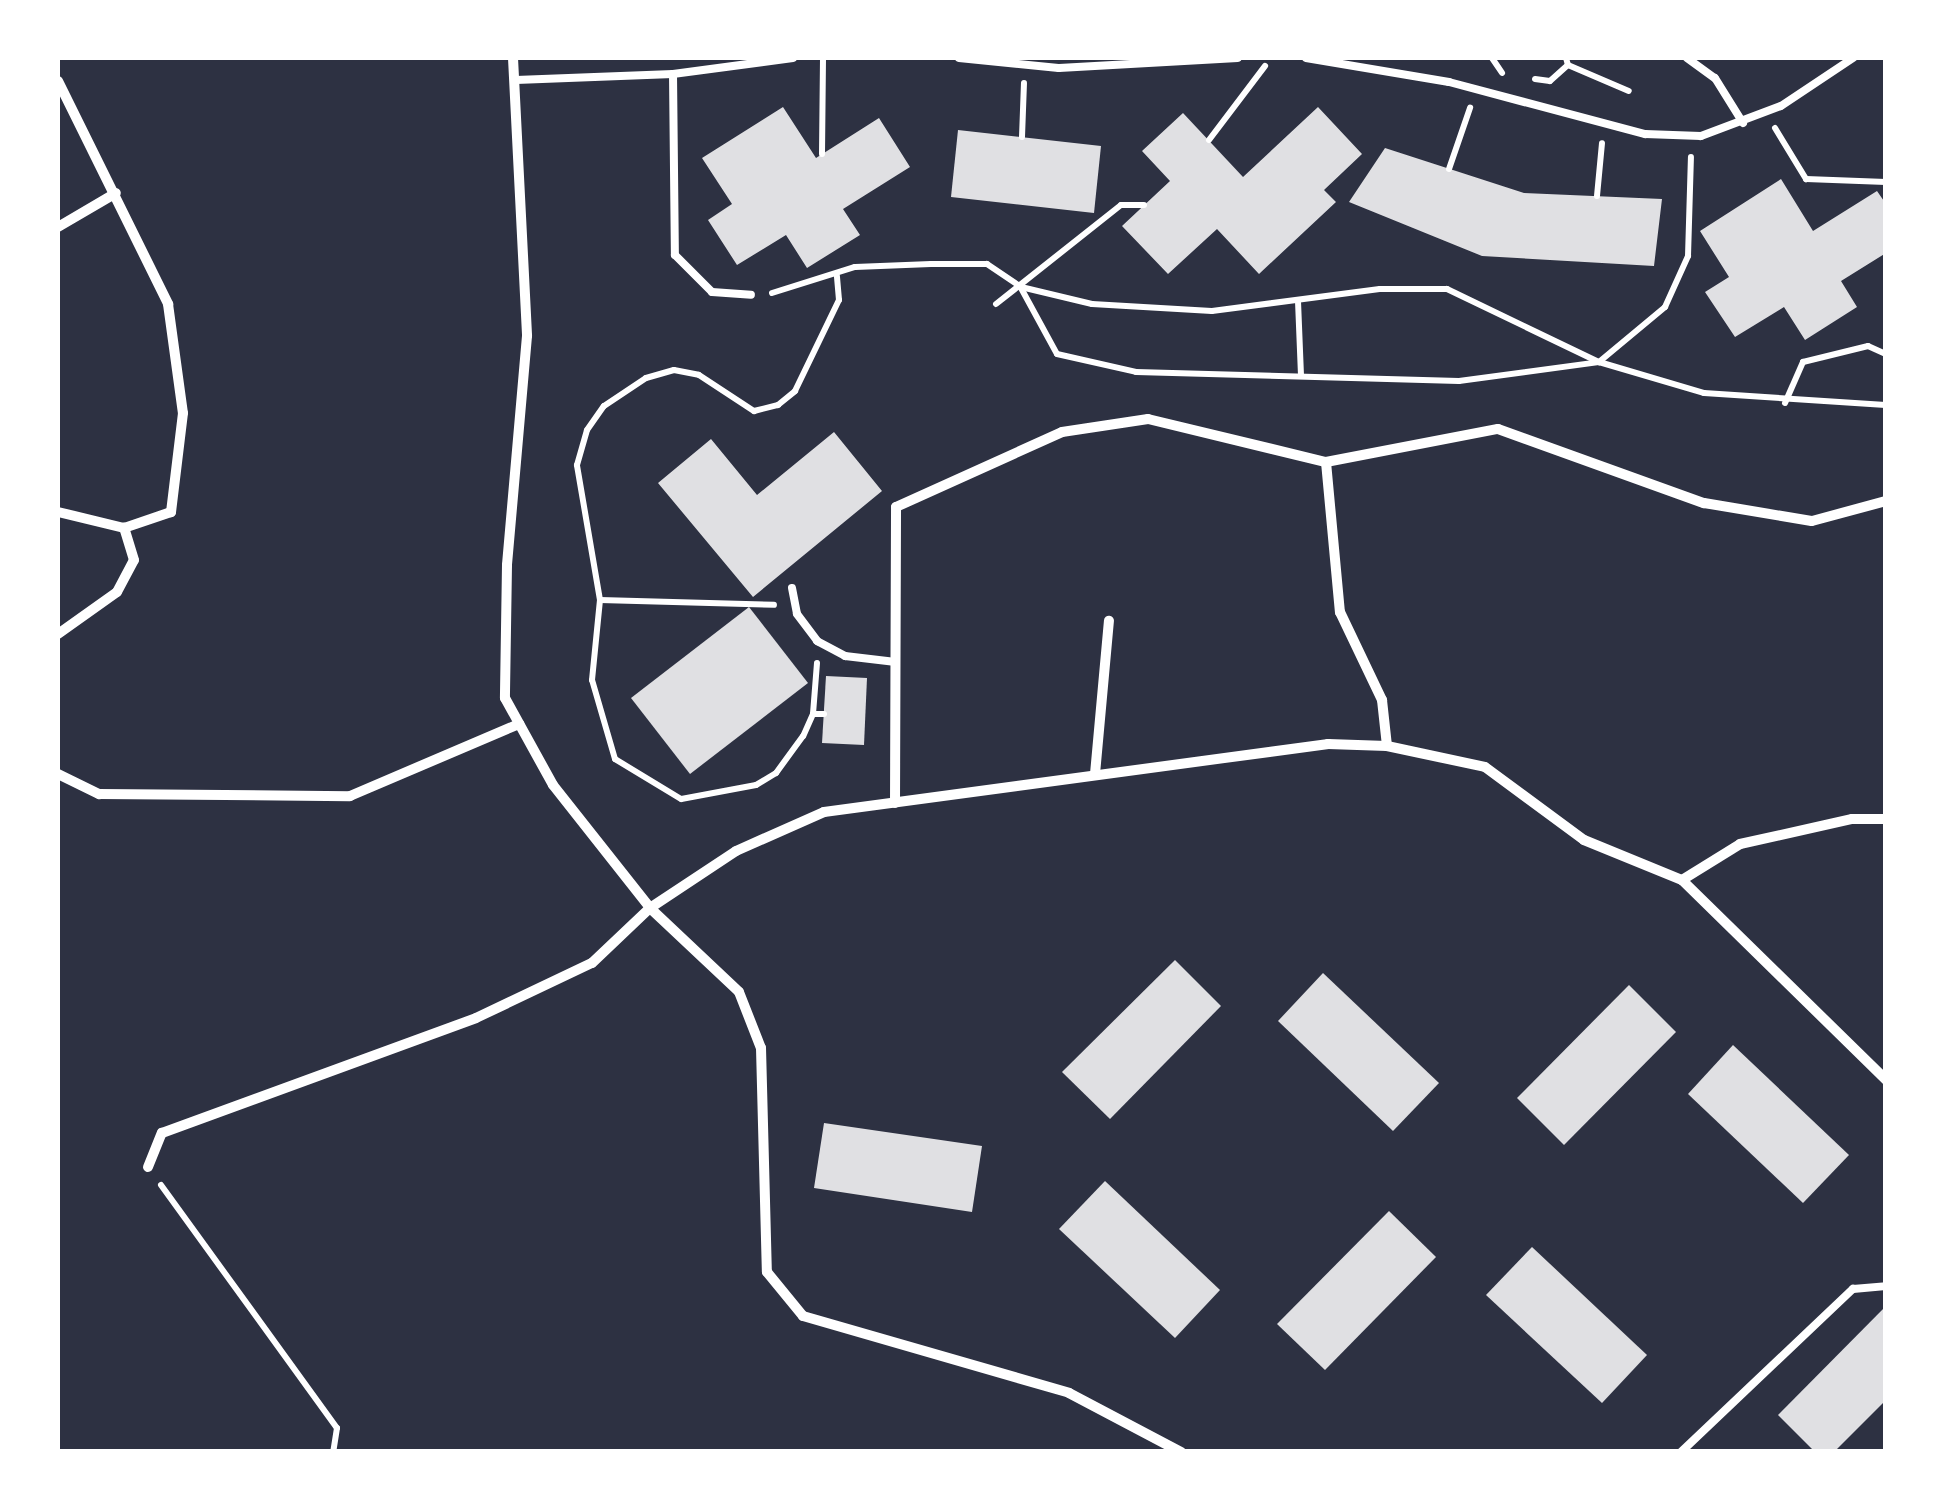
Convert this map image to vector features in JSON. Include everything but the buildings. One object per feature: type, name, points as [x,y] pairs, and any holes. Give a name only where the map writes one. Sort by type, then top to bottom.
[{"type":"street","points":[[514,58],[527,336],[507,565],[505,698],[553,785],[650,908],[739,992],[756,1034],[766,1272],[803,1316],[1069,1393],[1181,1452]]},
{"type":"street","points":[[58,81],[168,304],[183,413],[171,512],[124,528],[58,512]]},
{"type":"street","points":[[58,227],[116,193]]},
{"type":"street","points":[[895,804],[896,507],[1062,432],[1148,419],[1326,462],[1498,429],[1704,502],[1812,520],[1886,501]]},
{"type":"street","points":[[1326,462],[1340,612],[1382,700],[1387,746]]},
{"type":"street","points":[[58,634],[117,592],[134,560],[124,528]]},
{"type":"street","points":[[1095,774],[1109,622]]},
{"type":"street","points":[[58,774],[99,794],[350,796],[520,724]]},
{"type":"street","points":[[148,1167],[162,1132],[476,1018],[592,963],[650,908],[736,851],[824,812],[1328,744],[1387,746],[1485,768],[1584,840],[1682,880],[1886,1080]]},
{"type":"street","points":[[1682,880],[1740,844],[1852,819],[1886,819]]},
{"type":"lane","points":[[516,80],[673,74],[793,58]]},
{"type":"lane","points":[[959,58],[1059,68],[1238,58]]},
{"type":"lane","points":[[1306,58],[1449,82],[1645,134],[1691,136],[1743,123],[1781,106],[1853,58]]},
{"type":"lane","points":[[1688,58],[1715,78],[1743,123]]},
{"type":"lane","points":[[673,74],[675,255],[712,292],[751,296]]},
{"type":"lane","points":[[792,588],[796,605],[817,641],[845,656],[896,662]]},
{"type":"lane","points":[[1681,1452],[1852,1289],[1886,1286]]},
{"type":"path","points":[[822,154],[823,58]]},
{"type":"path","points":[[1526,78],[1550,81],[1567,62],[1628,90]]},
{"type":"path","points":[[1208,140],[1265,66]]},
{"type":"path","points":[[1022,138],[1024,72]]},
{"type":"path","points":[[1503,74],[1515,76]]},
{"type":"path","points":[[1449,169],[1474,98]]},
{"type":"path","points":[[1768,119],[1806,179],[1886,182]]},
{"type":"path","points":[[1596,196],[1603,132]]},
{"type":"path","points":[[1021,287],[1056,354],[1136,372],[1459,381],[1599,362],[1665,308],[1688,256],[1691,136]]},
{"type":"path","points":[[996,304],[1120,205],[1144,205]]},
{"type":"path","points":[[771,294],[837,276],[856,266],[987,264],[1021,287],[1092,304],[1212,311],[1380,289],[1447,289],[1599,362],[1704,393],[1785,403],[1886,404]]},
{"type":"path","points":[[817,641],[813,714],[791,756],[756,785],[681,799],[658,789],[615,759],[592,680],[600,600],[577,465],[587,430],[604,406],[646,378],[674,370],[699,375],[754,411],[778,405],[795,392],[839,300],[837,276]]},
{"type":"path","points":[[1298,302],[1301,375]]},
{"type":"path","points":[[1785,403],[1803,362],[1868,346],[1886,354]]},
{"type":"path","points":[[600,600],[796,605]]},
{"type":"path","points":[[813,714],[824,714]]},
{"type":"path","points":[[148,1167],[338,1428],[333,1452]]}]
